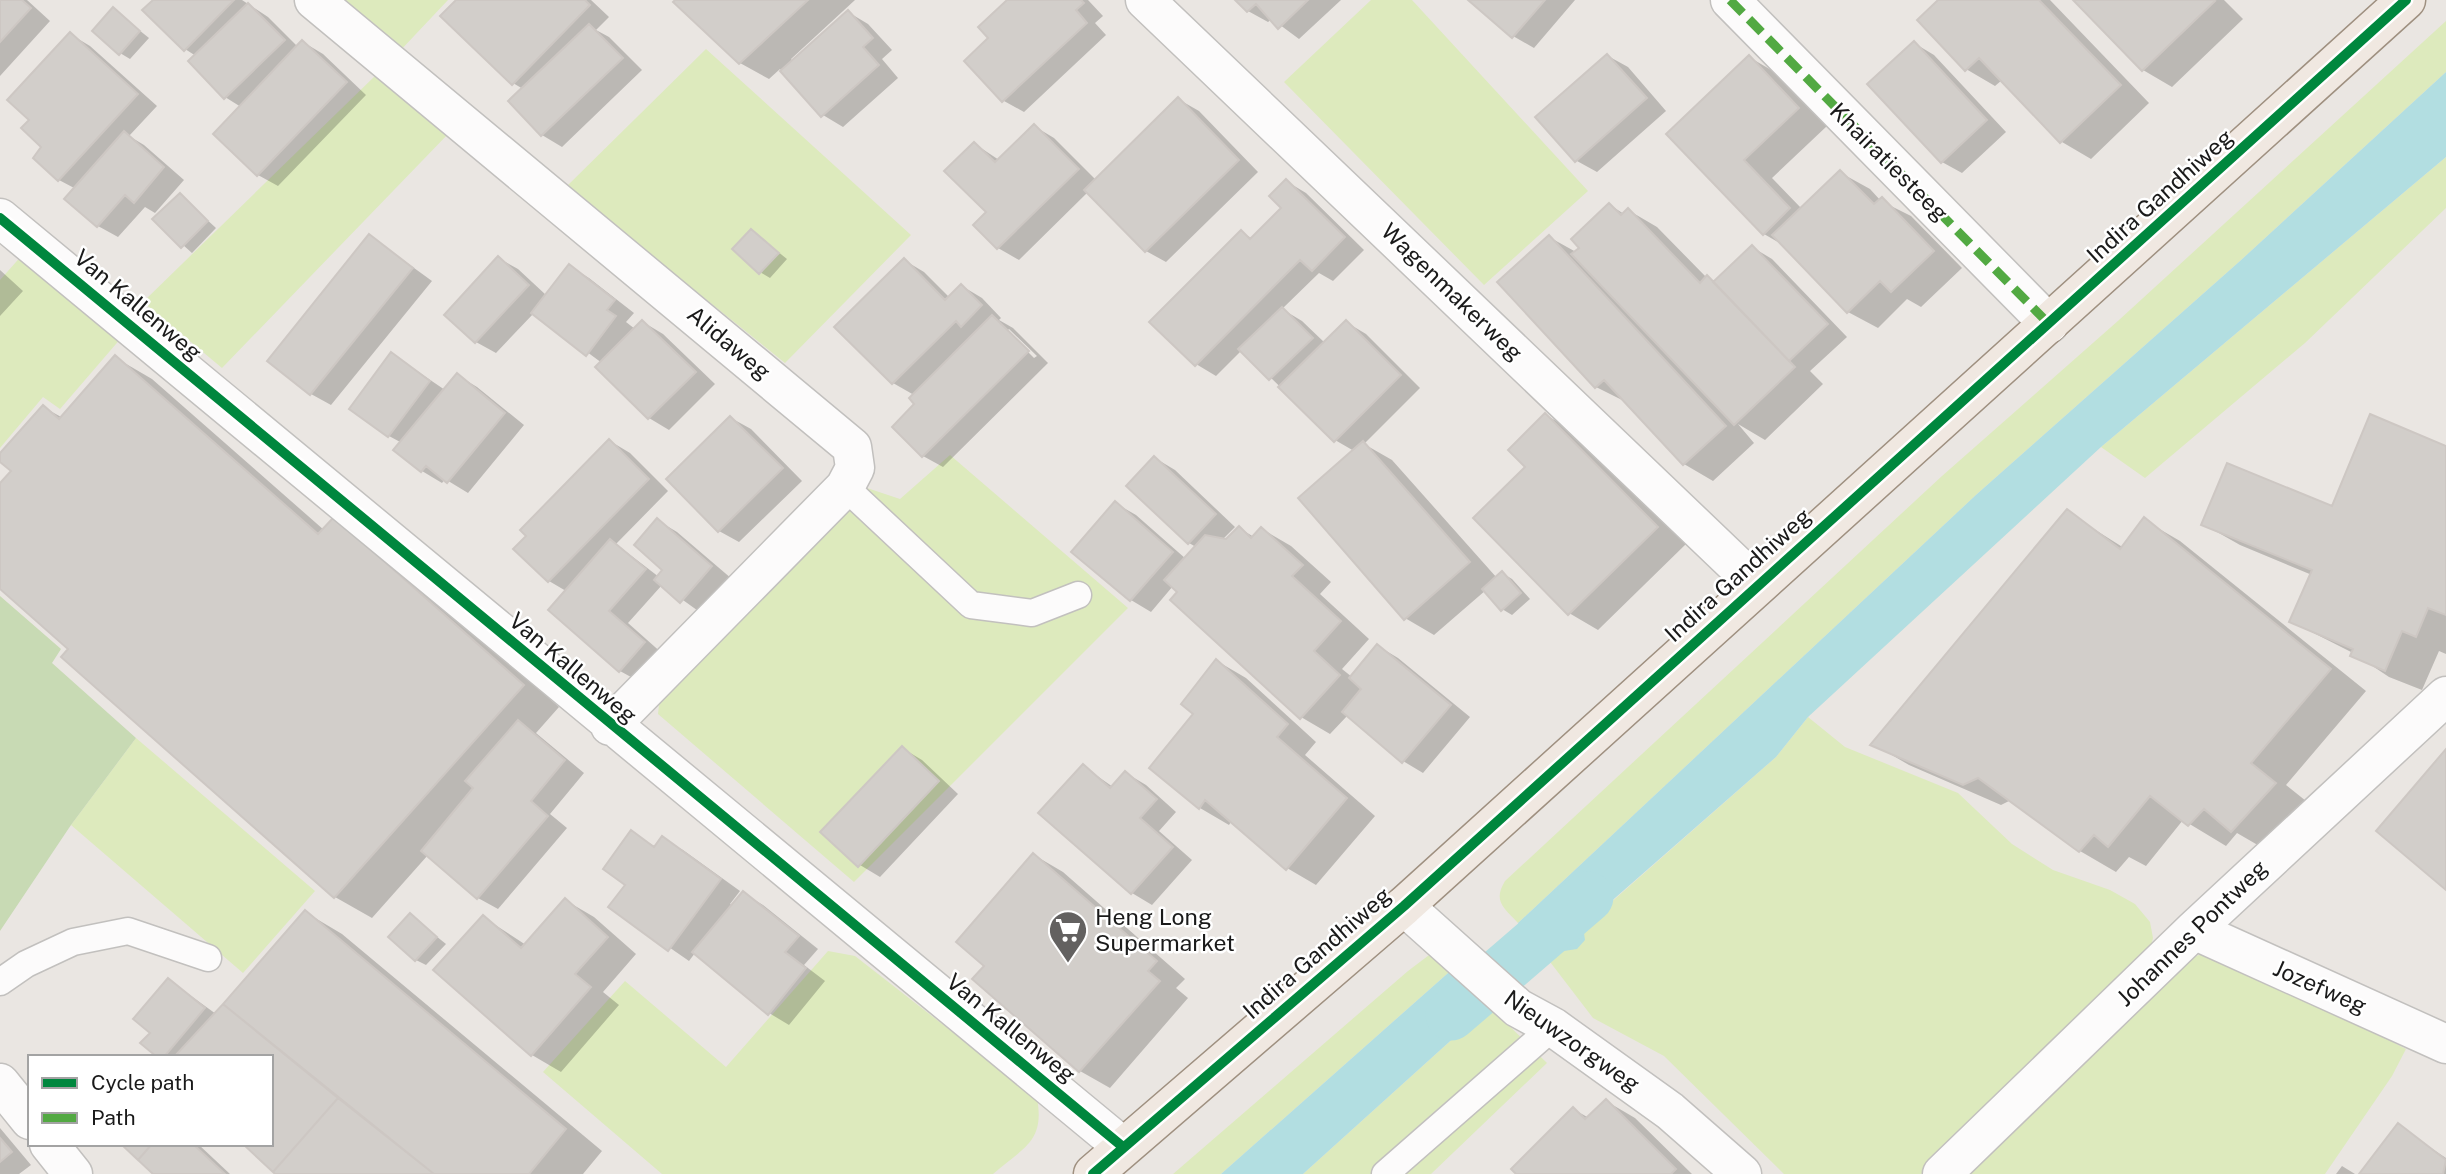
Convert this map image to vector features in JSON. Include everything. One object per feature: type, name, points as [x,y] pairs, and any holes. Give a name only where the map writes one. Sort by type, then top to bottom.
[{"type":"main road","name":"Indira Gandhiweg","points":[[1093,1174],[1404,906],[2406,0]]},
{"type":"street","name":"Alidaweg","points":[[314,0],[845,439],[852,447],[855,468],[845,487]]},
{"type":"street","name":"Wagenmakerweg","points":[[1145,0],[1757,585]]},
{"type":"street","name":"Khairatiesteeg","points":[[1730,0],[2049,324]]},
{"type":"street","name":"Van Kallenweg","points":[[0,218],[610,726],[1123,1147]]},
{"type":"street","points":[[610,726],[845,487]]},
{"type":"street","name":"Johannes Pontweg","points":[[1942,1174],[2194,930],[2446,695]]},
{"type":"street","name":"Nieuwzorgweg","points":[[1404,906],[1518,1008],[1553,1027],[1670,1111],[1742,1174]]},
{"type":"street","name":"Jozefweg","points":[[2194,930],[2446,1044]]},
{"type":"street","points":[[0,1083],[28,1118]]},
{"type":"street","points":[[51,1146],[73,1174]]},
{"type":"lane","points":[[845,487],[971,605],[1032,613],[1077,595]]},
{"type":"lane","points":[[0,982],[26,964],[73,942],[128,932],[208,958]]},
{"type":"lane","points":[[1385,1174],[1553,1027]]},
{"type":"green space","points":[[334,0],[448,0],[398,53]]},
{"type":"green space","points":[[1371,0],[1412,0],[1588,191],[1484,285],[1284,82]]},
{"type":"green space","points":[[2446,21],[2446,72],[2240,261],[1977,494],[1518,923],[1501,904],[1501,888],[1505,881],[1942,476],[2119,320]]},
{"type":"green space","points":[[706,49],[911,235],[785,363],[566,187]]},
{"type":"green space","points":[[376,75],[450,132],[222,368],[143,302]]},
{"type":"green space","points":[[2446,157],[2446,208],[2305,343],[2145,478],[2101,447]]},
{"type":"green space","points":[[24,253],[122,337],[60,409],[43,397],[0,448],[0,280]]},
{"type":"green space","points":[[950,455],[1128,608],[854,882],[658,714],[660,696],[867,488],[900,499]]},
{"type":"green space","points":[[0,596],[61,649],[52,663],[136,738],[71,825],[0,931]]},
{"type":"green space","points":[[1808,717],[1845,747],[1958,793],[2012,844],[2053,870],[2110,890],[2135,904],[2150,922],[2153,938],[2149,954],[1921,1174],[1784,1174],[1664,1056],[1593,1018],[1544,954],[1577,948],[1583,927],[1776,757]]},
{"type":"green space","points":[[136,738],[315,891],[243,973],[71,825]]},
{"type":"green space","points":[[1441,946],[1456,966],[1221,1174],[1173,1174],[1408,971]]},
{"type":"green space","points":[[828,951],[855,956],[1037,1098],[1038,1125],[1023,1150],[993,1174],[662,1174],[543,1072],[625,981],[726,1067]]},
{"type":"green space","points":[[2205,952],[2229,957],[2406,1049],[2392,1076],[2325,1174],[1965,1174],[2188,960]]},
{"type":"green space","points":[[1489,1006],[1547,1063],[1431,1174],[1303,1174]]},
{"type":"water","points":[[2446,72],[2446,157],[2101,447],[1808,717],[1776,757],[1583,926],[1585,940],[1577,949],[1544,954],[1518,923],[1977,494],[2240,261]]},
{"type":"water","points":[[1456,966],[1489,1006],[1303,1174],[1221,1174]]},
{"type":"building","points":[[0,0],[22,0],[31,8],[0,42]]},
{"type":"building","points":[[153,0],[234,0],[184,51],[142,10]]},
{"type":"building","points":[[456,0],[585,0],[590,5],[512,85],[440,16]]},
{"type":"building","points":[[808,0],[739,64],[673,2]]},
{"type":"building","points":[[1007,0],[1081,0],[1084,3],[1076,10],[1087,23],[1002,102],[964,61],[988,38],[978,27]]},
{"type":"building","points":[[1235,0],[1308,0],[1278,29],[1256,4],[1247,12]]},
{"type":"building","points":[[1468,0],[1545,0],[1512,38]]},
{"type":"building","points":[[1938,0],[2039,0],[2121,85],[2060,143],[1979,58],[1965,71],[1917,20]]},
{"type":"building","points":[[2073,0],[2213,0],[2215,1],[2142,71]]},
{"type":"building","points":[[248,3],[285,40],[224,99],[188,61]]},
{"type":"building","points":[[113,7],[140,31],[119,55],[92,31]]},
{"type":"building","points":[[848,10],[873,38],[863,47],[879,65],[821,117],[780,71]]},
{"type":"building","points":[[589,24],[623,58],[541,136],[508,101]]},
{"type":"building","points":[[70,32],[138,94],[58,181],[33,158],[41,147],[21,128],[29,120],[7,100]]},
{"type":"building","points":[[302,40],[347,82],[257,176],[213,134]]},
{"type":"building","points":[[1914,41],[1987,120],[1941,163],[1867,84]]},
{"type":"building","points":[[1607,54],[1647,98],[1575,162],[1535,117]]},
{"type":"building","points":[[1749,55],[1799,108],[1744,160],[1790,208],[1763,235],[1666,134]]},
{"type":"building","points":[[1178,97],[1239,160],[1145,252],[1084,190]]},
{"type":"building","points":[[1034,124],[1079,169],[997,249],[973,225],[986,212],[944,171],[974,142],[995,162]]},
{"type":"building","points":[[124,131],[164,167],[134,203],[125,195],[97,227],[64,199]]},
{"type":"building","points":[[1840,170],[1874,204],[1882,197],[1934,251],[1891,292],[1880,281],[1847,313],[1772,235]]},
{"type":"building","points":[[1286,179],[1345,237],[1312,271],[1300,260],[1195,366],[1149,322],[1241,230],[1250,239],[1281,208],[1269,196]]},
{"type":"building","points":[[180,193],[208,221],[181,248],[152,219]]},
{"type":"building","points":[[1609,203],[1621,215],[1628,208],[1700,283],[1707,275],[1795,367],[1734,425],[1571,254],[1579,248],[1571,239]]},
{"type":"building","points":[[751,229],[779,253],[759,274],[732,249]]},
{"type":"building","points":[[369,234],[413,268],[310,395],[267,361]]},
{"type":"building","points":[[1549,235],[1726,426],[1683,465],[1604,380],[1595,388],[1497,282]]},
{"type":"building","points":[[1752,245],[1828,324],[1789,361],[1713,282]]},
{"type":"building","points":[[498,256],[529,285],[475,343],[444,315]]},
{"type":"building","points":[[904,258],[945,300],[961,284],[982,305],[961,327],[956,321],[892,384],[834,327]]},
{"type":"building","points":[[569,264],[615,300],[607,310],[616,316],[586,356],[531,313]]},
{"type":"building","points":[[1282,307],[1313,338],[1269,380],[1238,349]]},
{"type":"building","points":[[992,315],[1029,351],[922,457],[892,427],[914,404],[909,398]]},
{"type":"building","points":[[642,320],[696,372],[648,419],[595,367]]},
{"type":"building","points":[[1346,320],[1401,375],[1334,442],[1278,387]]},
{"type":"building","points":[[391,352],[430,381],[388,437],[349,409]]},
{"type":"building","points":[[115,355],[318,534],[334,517],[524,685],[334,898],[61,657],[68,649],[0,589],[0,483],[11,471],[0,462],[0,453],[43,405],[59,419]]},
{"type":"building","points":[[457,373],[505,413],[447,483],[426,466],[421,472],[393,450]]},
{"type":"building","points":[[1545,413],[1658,527],[1568,615],[1473,518],[1525,467],[1508,450]]},
{"type":"building","points":[[2370,414],[2446,446],[2446,615],[2428,608],[2416,637],[2402,631],[2385,671],[2350,656],[2353,649],[2289,622],[2312,570],[2201,525],[2227,463],[2332,506]]},
{"type":"building","points":[[730,416],[783,468],[718,532],[666,479]]},
{"type":"building","points":[[609,439],[649,479],[548,582],[513,549],[526,536],[520,530]]},
{"type":"building","points":[[1363,441],[1470,562],[1404,620],[1298,498]]},
{"type":"building","points":[[1154,456],[1216,514],[1188,544],[1126,486]]},
{"type":"building","points":[[1115,501],[1173,552],[1130,601],[1071,552]]},
{"type":"building","points":[[2067,509],[2120,549],[2144,517],[2331,669],[2251,763],[2276,783],[2231,832],[2204,809],[2188,826],[2150,796],[2108,847],[2094,835],[2079,852],[1978,778],[1963,785],[1870,745]]},
{"type":"building","points":[[657,518],[712,566],[680,603],[654,580],[662,570],[634,545]]},
{"type":"building","points":[[1239,526],[1251,538],[1261,527],[1303,565],[1292,576],[1341,621],[1314,651],[1340,675],[1300,719],[1170,600],[1177,592],[1164,580],[1205,535],[1226,539]]},
{"type":"building","points":[[610,539],[646,569],[609,611],[645,642],[619,672],[548,610]]},
{"type":"building","points":[[1502,571],[1521,593],[1501,611],[1482,589]]},
{"type":"building","points":[[1377,644],[1451,705],[1402,763],[1342,712],[1361,689],[1349,678]]},
{"type":"building","points":[[1216,659],[1288,724],[1277,737],[1347,798],[1286,870],[1205,800],[1199,809],[1149,768],[1193,714],[1181,704]]},
{"type":"building","points":[[518,720],[565,760],[531,801],[548,816],[477,899],[421,851],[473,788],[465,781]]},
{"type":"building","points":[[902,746],[939,781],[858,867],[820,832]]},
{"type":"building","points":[[2446,749],[2446,890],[2376,831]]},
{"type":"building","points":[[1083,764],[1110,788],[1125,771],[1157,799],[1140,818],[1173,847],[1131,894],[1038,813]]},
{"type":"building","points":[[631,830],[654,847],[662,836],[721,879],[668,951],[608,907],[625,885],[603,869]]},
{"type":"building","name":"Heng Long Supermarket","points":[[1033,853],[1157,961],[1148,971],[1160,981],[1079,1072],[972,979],[984,966],[956,942]]},
{"type":"building","points":[[743,891],[799,936],[785,952],[806,968],[768,1015],[692,952]]},
{"type":"building","points":[[565,898],[608,937],[575,974],[591,987],[531,1056],[433,970],[483,915],[521,948]]},
{"type":"building","points":[[305,910],[566,1129],[529,1174],[434,1174],[223,1004]]},
{"type":"building","points":[[410,913],[437,937],[415,961],[388,937]]},
{"type":"building","points":[[168,978],[205,1008],[166,1055],[155,1055],[140,1043],[150,1033],[133,1019]]},
{"type":"building","points":[[223,1004],[338,1098],[273,1172],[245,1146],[273,1146],[273,1055],[176,1055]]},
{"type":"building","points":[[338,1098],[434,1174],[275,1174],[273,1172]]},
{"type":"building","points":[[1606,1099],[1676,1169],[1671,1174],[1516,1174],[1511,1169],[1573,1107],[1585,1119]]},
{"type":"building","points":[[2398,1123],[2446,1160],[2443,1174],[2359,1174]]},
{"type":"building","points":[[0,1138],[12,1152],[0,1162]]},
{"type":"building","points":[[123,1146],[150,1146],[138,1160]]},
{"type":"building","points":[[150,1146],[195,1146],[225,1174],[153,1174],[138,1160]]},
{"type":"waterway","points":[[1451,1015],[1588,897]]},
{"type":"marked path","points":[[1730,0],[2049,324]]},
{"type":"cycle path","points":[[1093,1174],[1404,906],[2406,0]]},
{"type":"cycle path","points":[[0,218],[1123,1147]]},
{"type":"place","name":"Heng Long Supermarket","points":[[1068,964]]}]
